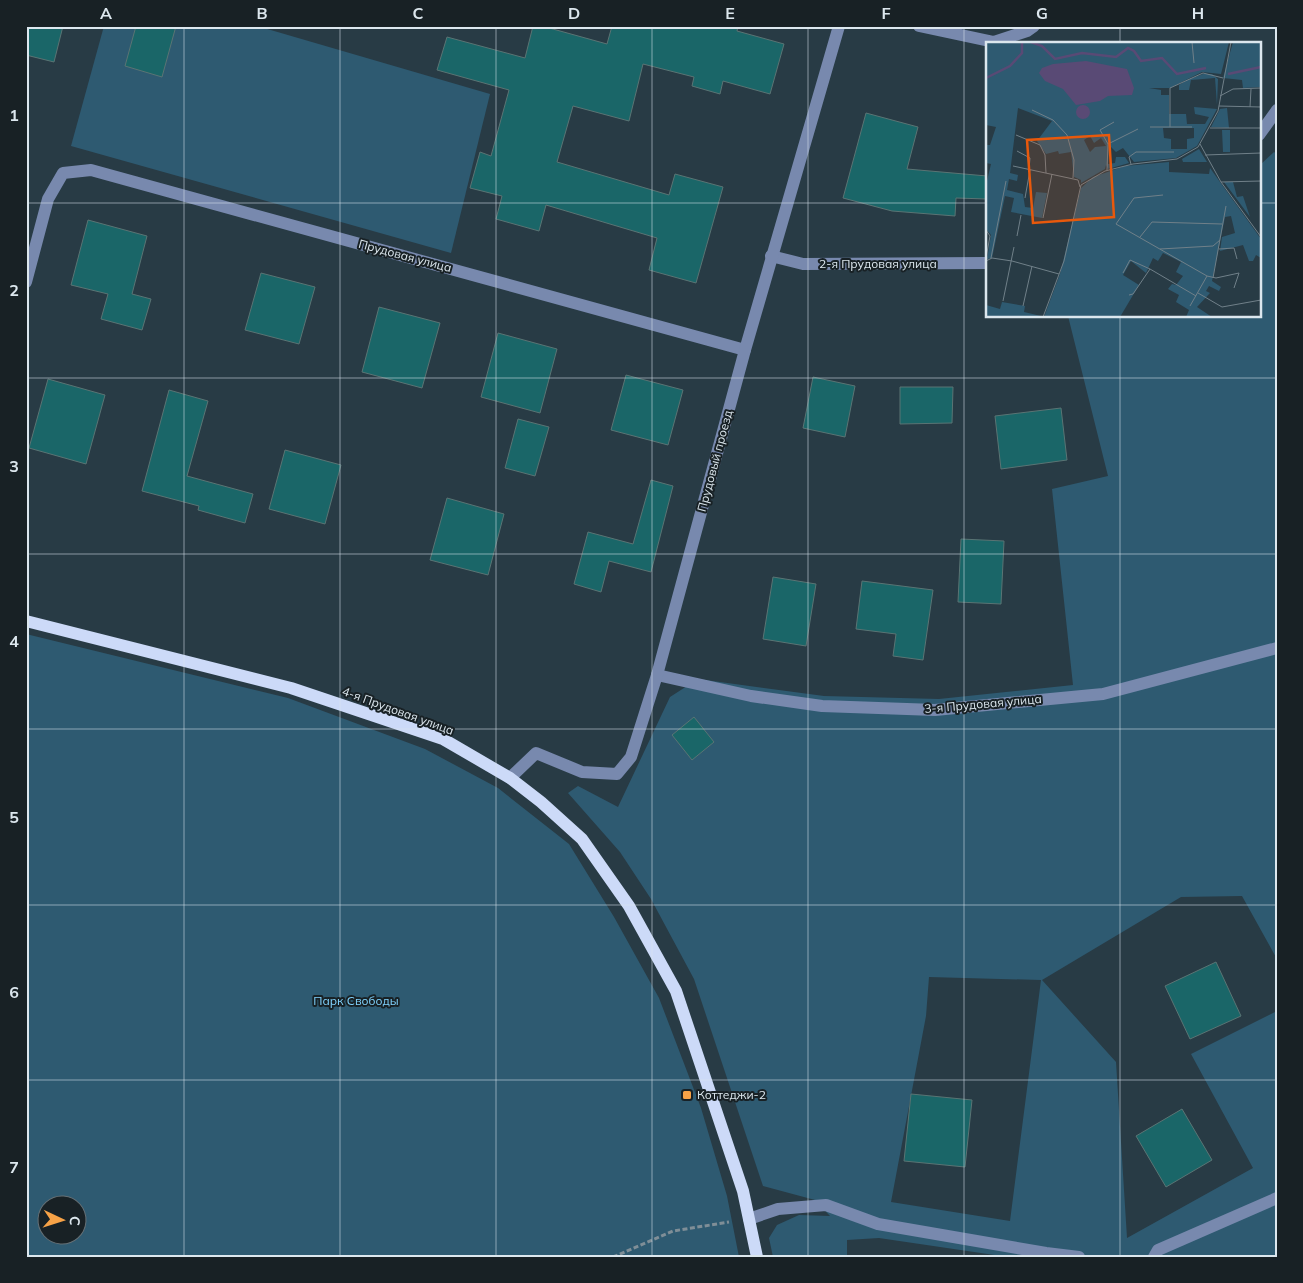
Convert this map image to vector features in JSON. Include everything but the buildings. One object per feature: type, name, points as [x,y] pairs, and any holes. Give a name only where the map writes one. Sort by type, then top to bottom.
[{"type":"main road","name":"4-я Прудовая улица","points":[[26,621],[291,688],[443,739],[510,778],[541,802],[582,839],[629,906],[676,991],[743,1191],[756,1257]]},
{"type":"street","name":"Прудовый проезд","points":[[510,778],[536,753],[582,772],[617,774],[631,758],[657,675],[771,256],[839,26]]},
{"type":"street","points":[[919,26],[994,42],[1027,31],[1034,26]]},
{"type":"street","points":[[1260,134],[1277,110]]},
{"type":"street","name":"Прудовая улица","points":[[26,282],[48,199],[63,173],[91,170],[745,350]]},
{"type":"street","name":"2-я Прудовая улица","points":[[771,256],[803,264],[986,264]]},
{"type":"street","name":"3-я Прудовая улица","points":[[657,675],[751,696],[822,706],[935,710],[1103,694],[1277,648]]},
{"type":"street","points":[[1154,1257],[1158,1250],[1277,1198]]},
{"type":"street","points":[[749,1219],[778,1209],[826,1205],[878,1224],[1046,1253],[1080,1257]]},
{"type":"path","points":[[613,1257],[673,1231],[749,1219]]},
{"type":"green space","points":[[104,26],[257,26],[490,94],[451,253],[71,146]]},
{"type":"green space","points":[[1274,152],[1277,154],[1277,959],[1242,896],[1181,897],[1042,980],[1116,1062],[1127,1238],[1253,1168],[1191,1054],[1277,1011],[1277,1257],[1008,1257],[879,1238],[847,1240],[847,1257],[773,1257],[769,1238],[777,1225],[799,1215],[830,1216],[815,1200],[763,1186],[694,979],[651,899],[620,852],[568,793],[578,786],[618,807],[670,697],[698,679],[824,696],[939,699],[1073,685],[1052,489],[1108,476],[1068,318],[1260,318],[1260,165]],"holes":[[[929,977],[1041,980],[1010,1221],[891,1202],[926,1016]]]},
{"type":"green space","name":"Парк Свободы","points":[[26,634],[288,698],[425,749],[498,788],[569,844],[614,917],[659,998],[701,1108],[727,1196],[739,1257],[26,1257]]},
{"type":"place","name":"Коттеджи-2","points":[[687,1095]]}]
